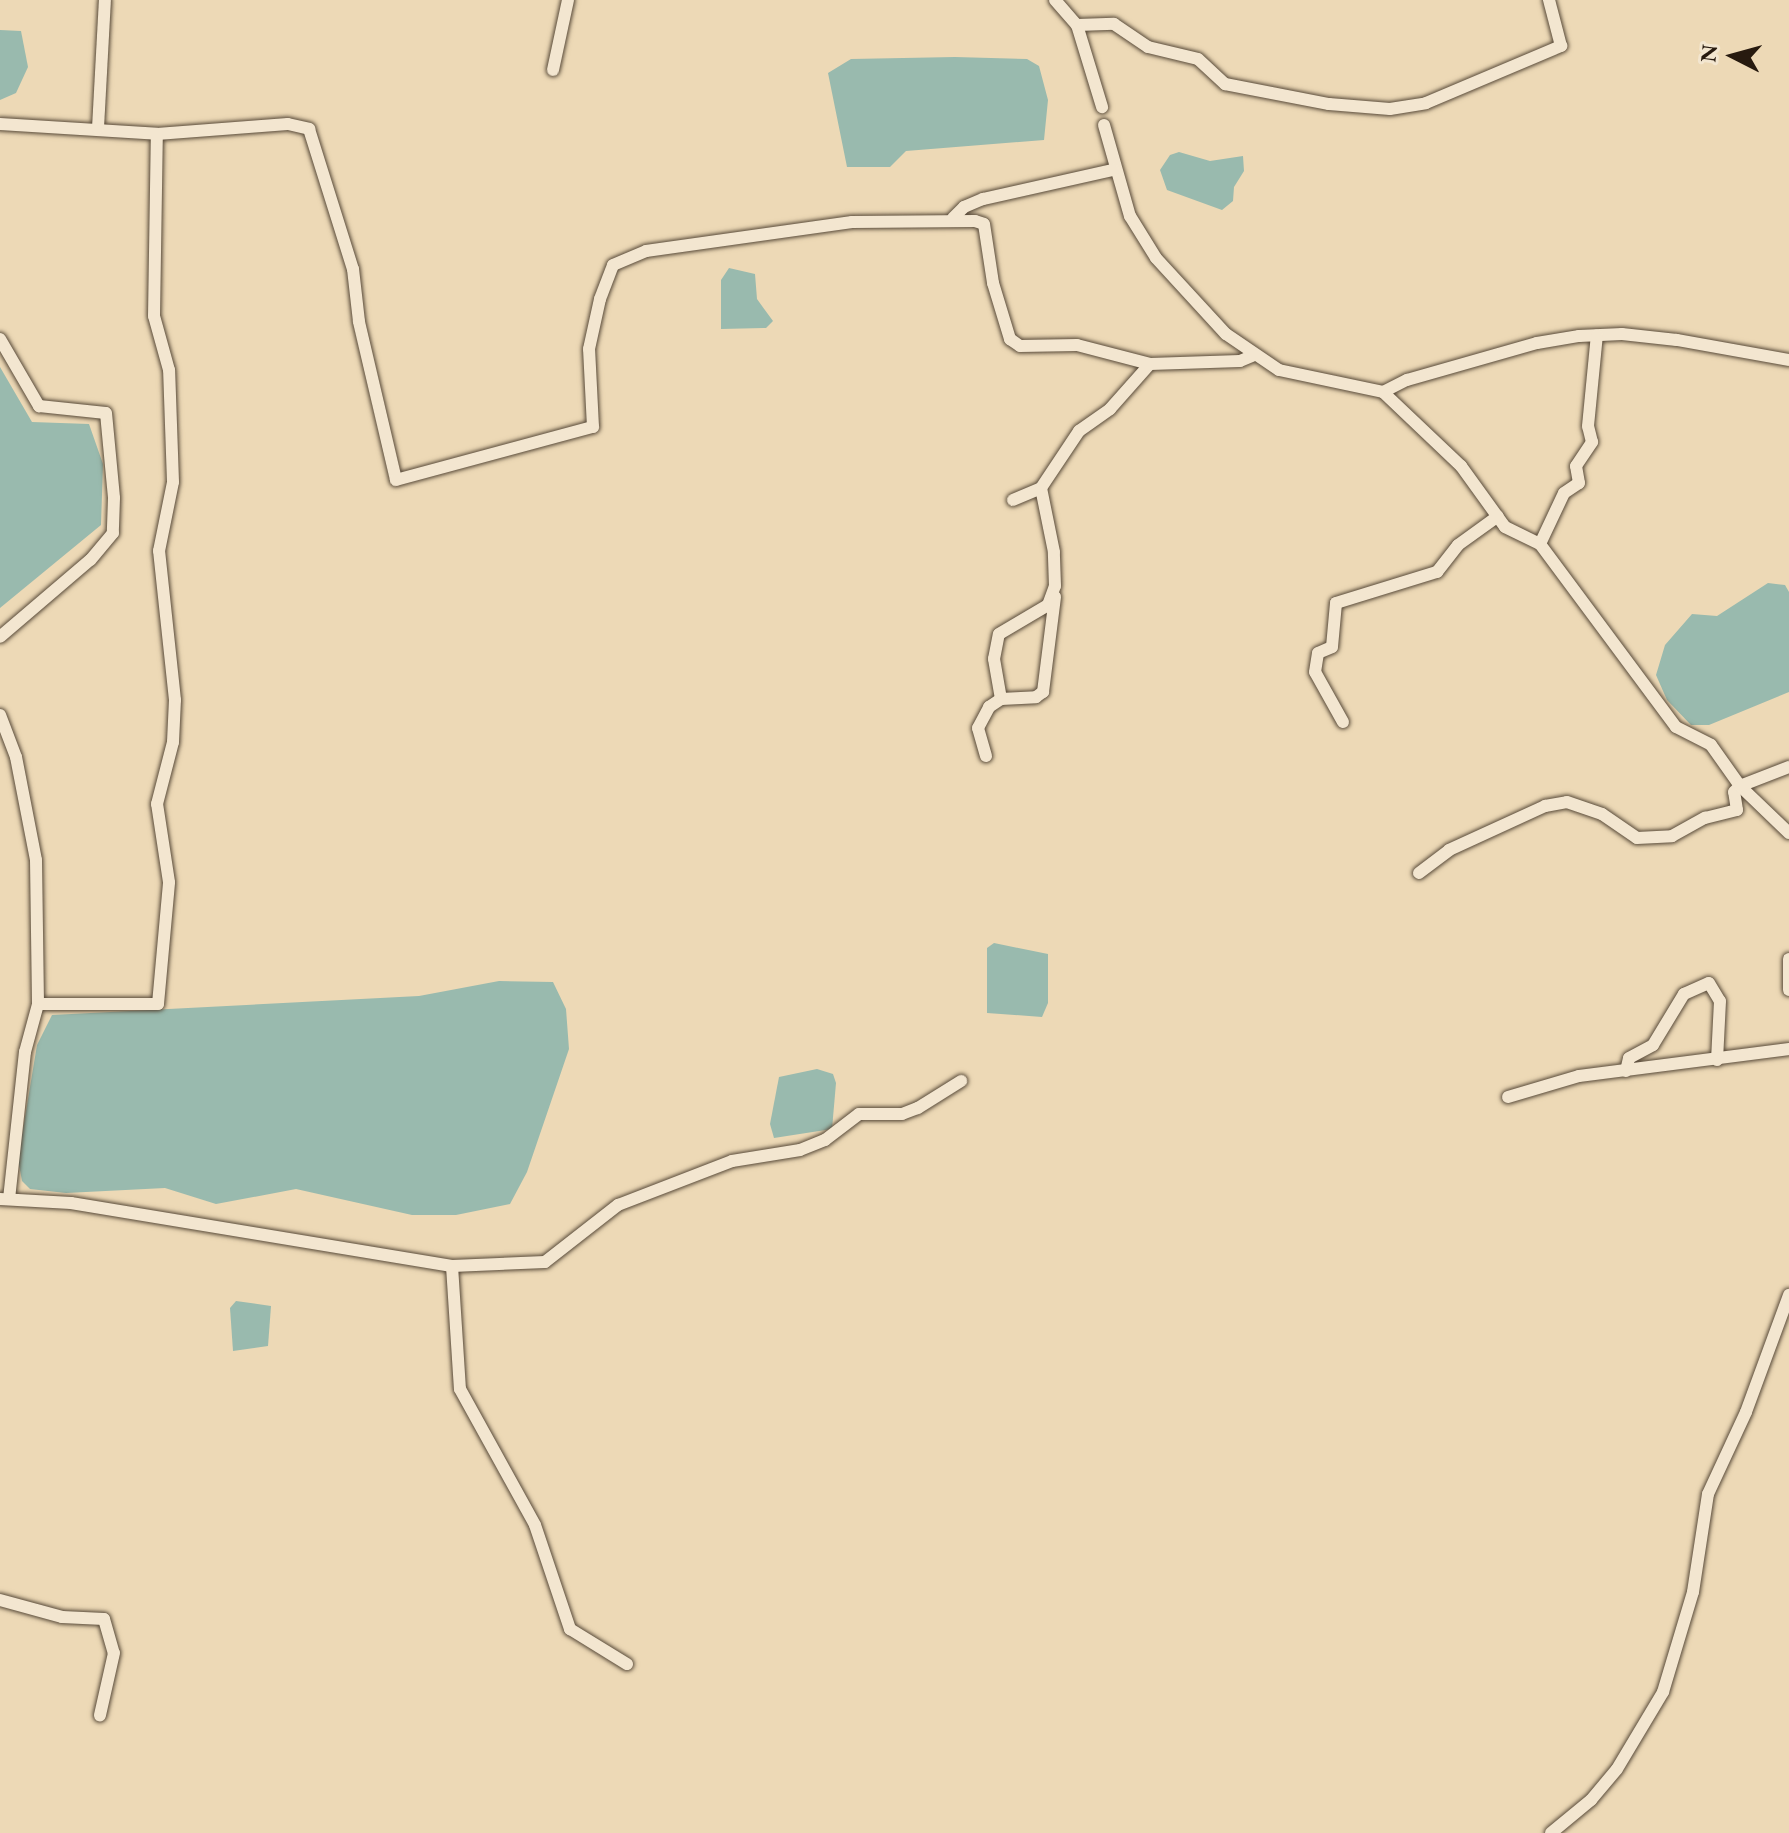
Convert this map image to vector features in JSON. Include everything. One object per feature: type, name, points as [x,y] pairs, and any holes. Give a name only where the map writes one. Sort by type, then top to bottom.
[{"type":"street","points":[[98,128],[101,15],[105,0]]},
{"type":"street","points":[[553,70],[568,0]]},
{"type":"street","points":[[1055,0],[1077,25],[1102,107]]},
{"type":"street","points":[[1077,25],[1114,24],[1148,47],[1198,59],[1225,84],[1329,104],[1390,109],[1426,103],[1561,46],[1549,0]]},
{"type":"street","points":[[0,124],[157,134],[288,124],[309,129],[353,269],[362,338],[396,480],[593,427],[589,349],[613,265],[646,251],[852,222],[953,218],[984,224],[1000,307],[1010,339],[1020,346],[1077,345],[1150,364],[1240,361],[1252,356]]},
{"type":"street","points":[[1104,125],[1113,170],[1130,216],[1156,258],[1252,356],[1279,370],[1383,392],[1537,343],[1597,335],[1677,340],[1789,360]]},
{"type":"street","points":[[38,1004],[158,1004],[169,882],[157,804],[173,742],[175,700],[159,551],[173,482],[169,370],[154,316],[157,134]]},
{"type":"street","points":[[953,218],[964,207],[983,199],[1113,170]]},
{"type":"street","points":[[1540,544],[1564,493],[1579,483],[1576,466],[1592,442],[1597,335]]},
{"type":"street","points":[[0,339],[39,406],[106,413],[114,498],[113,533],[57,590],[0,637]]},
{"type":"street","points":[[1013,500],[1041,488],[1079,431],[1110,409],[1150,364]]},
{"type":"street","points":[[1383,392],[1461,466],[1505,527],[1540,544],[1676,727],[1711,745],[1740,786],[1789,833]]},
{"type":"street","points":[[986,756],[978,728],[989,707],[1001,699],[1036,697],[1043,692],[1055,586],[1041,488]]},
{"type":"street","points":[[1343,722],[1315,672],[1318,653],[1332,647],[1336,603],[1437,572],[1458,545],[1498,516]]},
{"type":"street","points":[[1001,699],[994,659],[999,634],[1048,605],[1055,586]]},
{"type":"street","points":[[0,715],[16,757],[36,860],[38,1004],[25,1052],[4,1199],[125,1211],[452,1266],[545,1262],[618,1205],[732,1161],[800,1150],[825,1140],[859,1114],[910,1111],[961,1081]]},
{"type":"street","points":[[1419,873],[1449,850],[1545,806],[1567,802],[1602,814],[1637,838],[1672,836],[1705,818],[1737,810],[1734,792],[1740,786],[1789,767]]},
{"type":"street","points":[[1789,959],[1789,990]]},
{"type":"street","points":[[1626,1071],[1629,1058],[1653,1045],[1684,994],[1709,983],[1720,1001],[1717,1060]]},
{"type":"street","points":[[1508,1097],[1579,1076],[1789,1049]]},
{"type":"street","points":[[452,1266],[460,1389],[535,1525],[570,1629],[627,1664]]},
{"type":"street","points":[[1551,1833],[1591,1800],[1617,1769],[1663,1692],[1693,1592],[1708,1494],[1789,1295]]},
{"type":"street","points":[[0,1600],[62,1617],[104,1619],[114,1653],[100,1715]]},
{"type":"water","points":[[0,30],[21,31],[28,67],[16,93],[0,100]]},
{"type":"water","points":[[851,59],[1027,59],[1039,66],[1048,100],[1044,140],[906,151],[890,167],[847,167],[828,73]]},
{"type":"water","points":[[1179,152],[1210,161],[1243,156],[1244,171],[1234,187],[1233,201],[1222,210],[1167,190],[1160,170],[1170,155]]},
{"type":"water","points":[[729,268],[755,274],[757,299],[773,321],[766,328],[721,329],[721,280]]},
{"type":"water","points":[[0,367],[32,422],[89,424],[103,464],[101,525],[0,608]]},
{"type":"water","points":[[1768,583],[1785,585],[1789,592],[1789,692],[1709,725],[1691,725],[1667,700],[1656,675],[1665,645],[1692,614],[1717,616]]},
{"type":"water","points":[[994,943],[1048,954],[1048,1003],[1042,1017],[987,1013],[987,948]]},
{"type":"water","points":[[499,981],[553,982],[566,1009],[569,1049],[527,1172],[510,1204],[456,1215],[412,1215],[296,1189],[216,1204],[165,1188],[66,1193],[30,1189],[22,1181],[18,1159],[37,1045],[52,1015],[419,996]]},
{"type":"water","points":[[817,1069],[833,1074],[836,1083],[832,1129],[774,1138],[770,1124],[779,1077]]},
{"type":"water","points":[[236,1301],[271,1306],[268,1346],[233,1351],[230,1308]]}]
